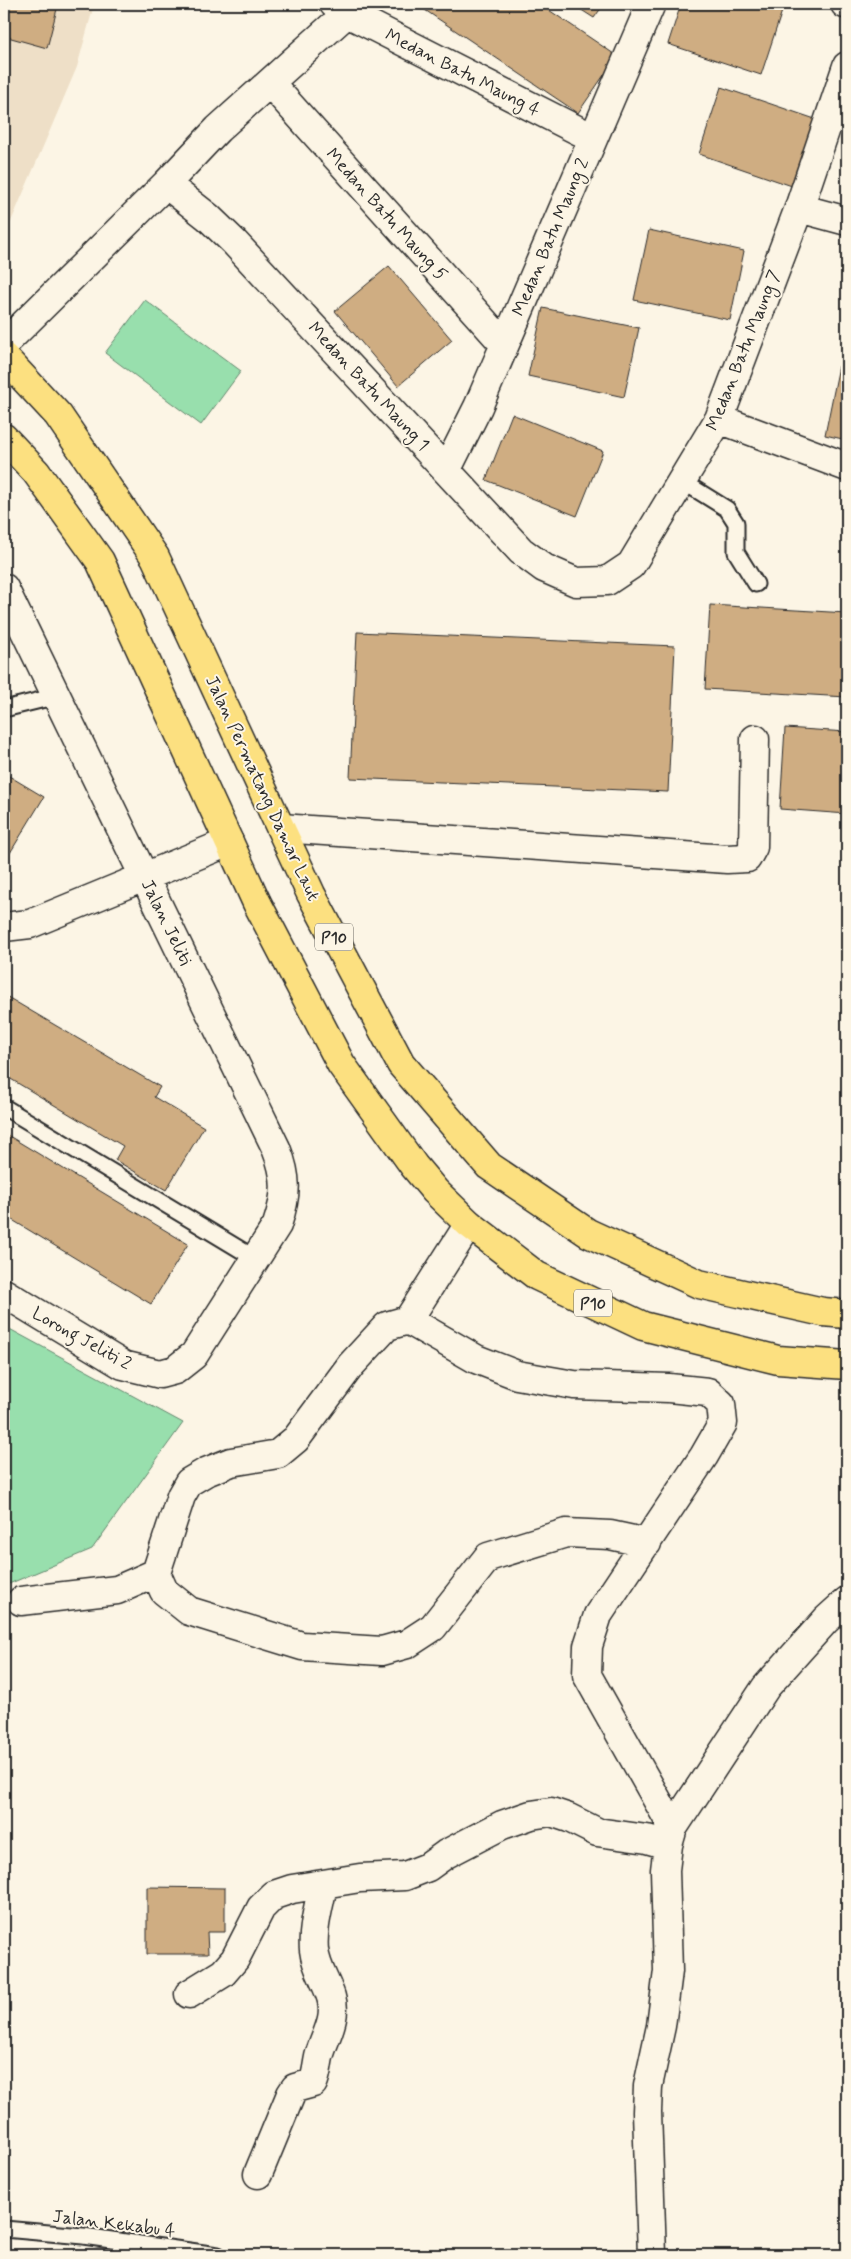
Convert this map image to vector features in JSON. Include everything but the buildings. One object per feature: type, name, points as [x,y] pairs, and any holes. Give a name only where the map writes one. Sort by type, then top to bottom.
[{"type":"highway","name":"Jalan Permatang Damar Laut","points":[[4,357],[58,415],[155,557],[312,894],[401,1064],[489,1166],[588,1233],[699,1284],[824,1312],[847,1314]]},
{"type":"highway","name":"P10","points":[[4,438],[36,472],[100,560],[257,903],[341,1064],[414,1166],[469,1224],[537,1276],[643,1326],[778,1360],[847,1365]]},
{"type":"street","name":"Medan Batu Maung 2","points":[[447,469],[478,407],[650,4]]},
{"type":"street","name":"Medan Batu Maung 4","points":[[341,8],[593,138]]},
{"type":"street","points":[[4,344],[166,184],[218,129],[270,83],[341,8]]},
{"type":"street","name":"Medan Batu Maung 7","points":[[576,582],[607,581],[631,565],[719,418],[799,208],[847,66]]},
{"type":"street","name":"Medan Batu Maung 5","points":[[270,83],[504,344]]},
{"type":"street","name":"Medan Batu Maung 1","points":[[166,184],[208,217],[234,242],[447,469],[521,551],[544,568],[576,582]]},
{"type":"street","points":[[799,208],[847,221]]},
{"type":"street","points":[[719,418],[847,468]]},
{"type":"street","name":"Jalan Jeliti","points":[[4,588],[145,876],[282,1164],[286,1180],[284,1204],[278,1225],[256,1259]]},
{"type":"street","points":[[281,828],[727,859],[747,858],[753,847],[755,739]]},
{"type":"street","points":[[4,927],[30,924],[229,842]]},
{"type":"street","points":[[469,1224],[408,1320],[387,1326],[352,1364],[296,1440],[278,1454],[232,1462],[206,1472],[189,1482],[181,1496],[156,1573],[164,1591],[189,1611],[302,1646],[382,1651],[407,1644],[433,1627],[488,1557],[566,1533],[610,1535],[647,1543]]},
{"type":"street","name":"Lorong Jeliti 2","points":[[4,1293],[123,1366],[160,1374],[175,1370],[194,1354],[256,1259]]},
{"type":"street","points":[[408,1320],[476,1359],[517,1375],[574,1385],[669,1388],[708,1392],[721,1404],[723,1424],[647,1543],[598,1615],[588,1646],[587,1675],[671,1836]]},
{"type":"street","points":[[21,1601],[118,1590],[156,1573]]},
{"type":"street","points":[[652,2255],[647,2112],[648,2086],[661,2026],[668,1971],[665,1870],[671,1836],[766,1687],[826,1620],[847,1601]]},
{"type":"street","points":[[189,1994],[223,1973],[235,1959],[261,1908],[274,1895],[292,1889],[360,1878],[404,1876],[428,1867],[446,1854],[502,1825],[530,1815],[551,1812],[569,1818],[597,1832],[647,1839],[671,1836]]},
{"type":"street","points":[[258,2174],[291,2094],[295,2088],[313,2083],[324,2040],[331,2025],[333,2012],[331,1998],[318,1969],[314,1950],[323,1885]]},
{"type":"lane","points":[[682,481],[727,509],[736,523],[736,552],[756,584]]},
{"type":"lane","points":[[4,709],[57,696]]},
{"type":"lane","points":[[4,1107],[256,1259]]},
{"type":"lane","name":"Jalan Kekabu 4","points":[[4,2229],[83,2236],[218,2255]]},
{"type":"shaded area","points":[[4,4],[94,5],[77,67],[4,238]]},
{"type":"green space","points":[[145,300],[241,371],[201,425],[105,353]]},
{"type":"green space","points":[[4,1326],[183,1423],[92,1549],[4,1586]]}]
